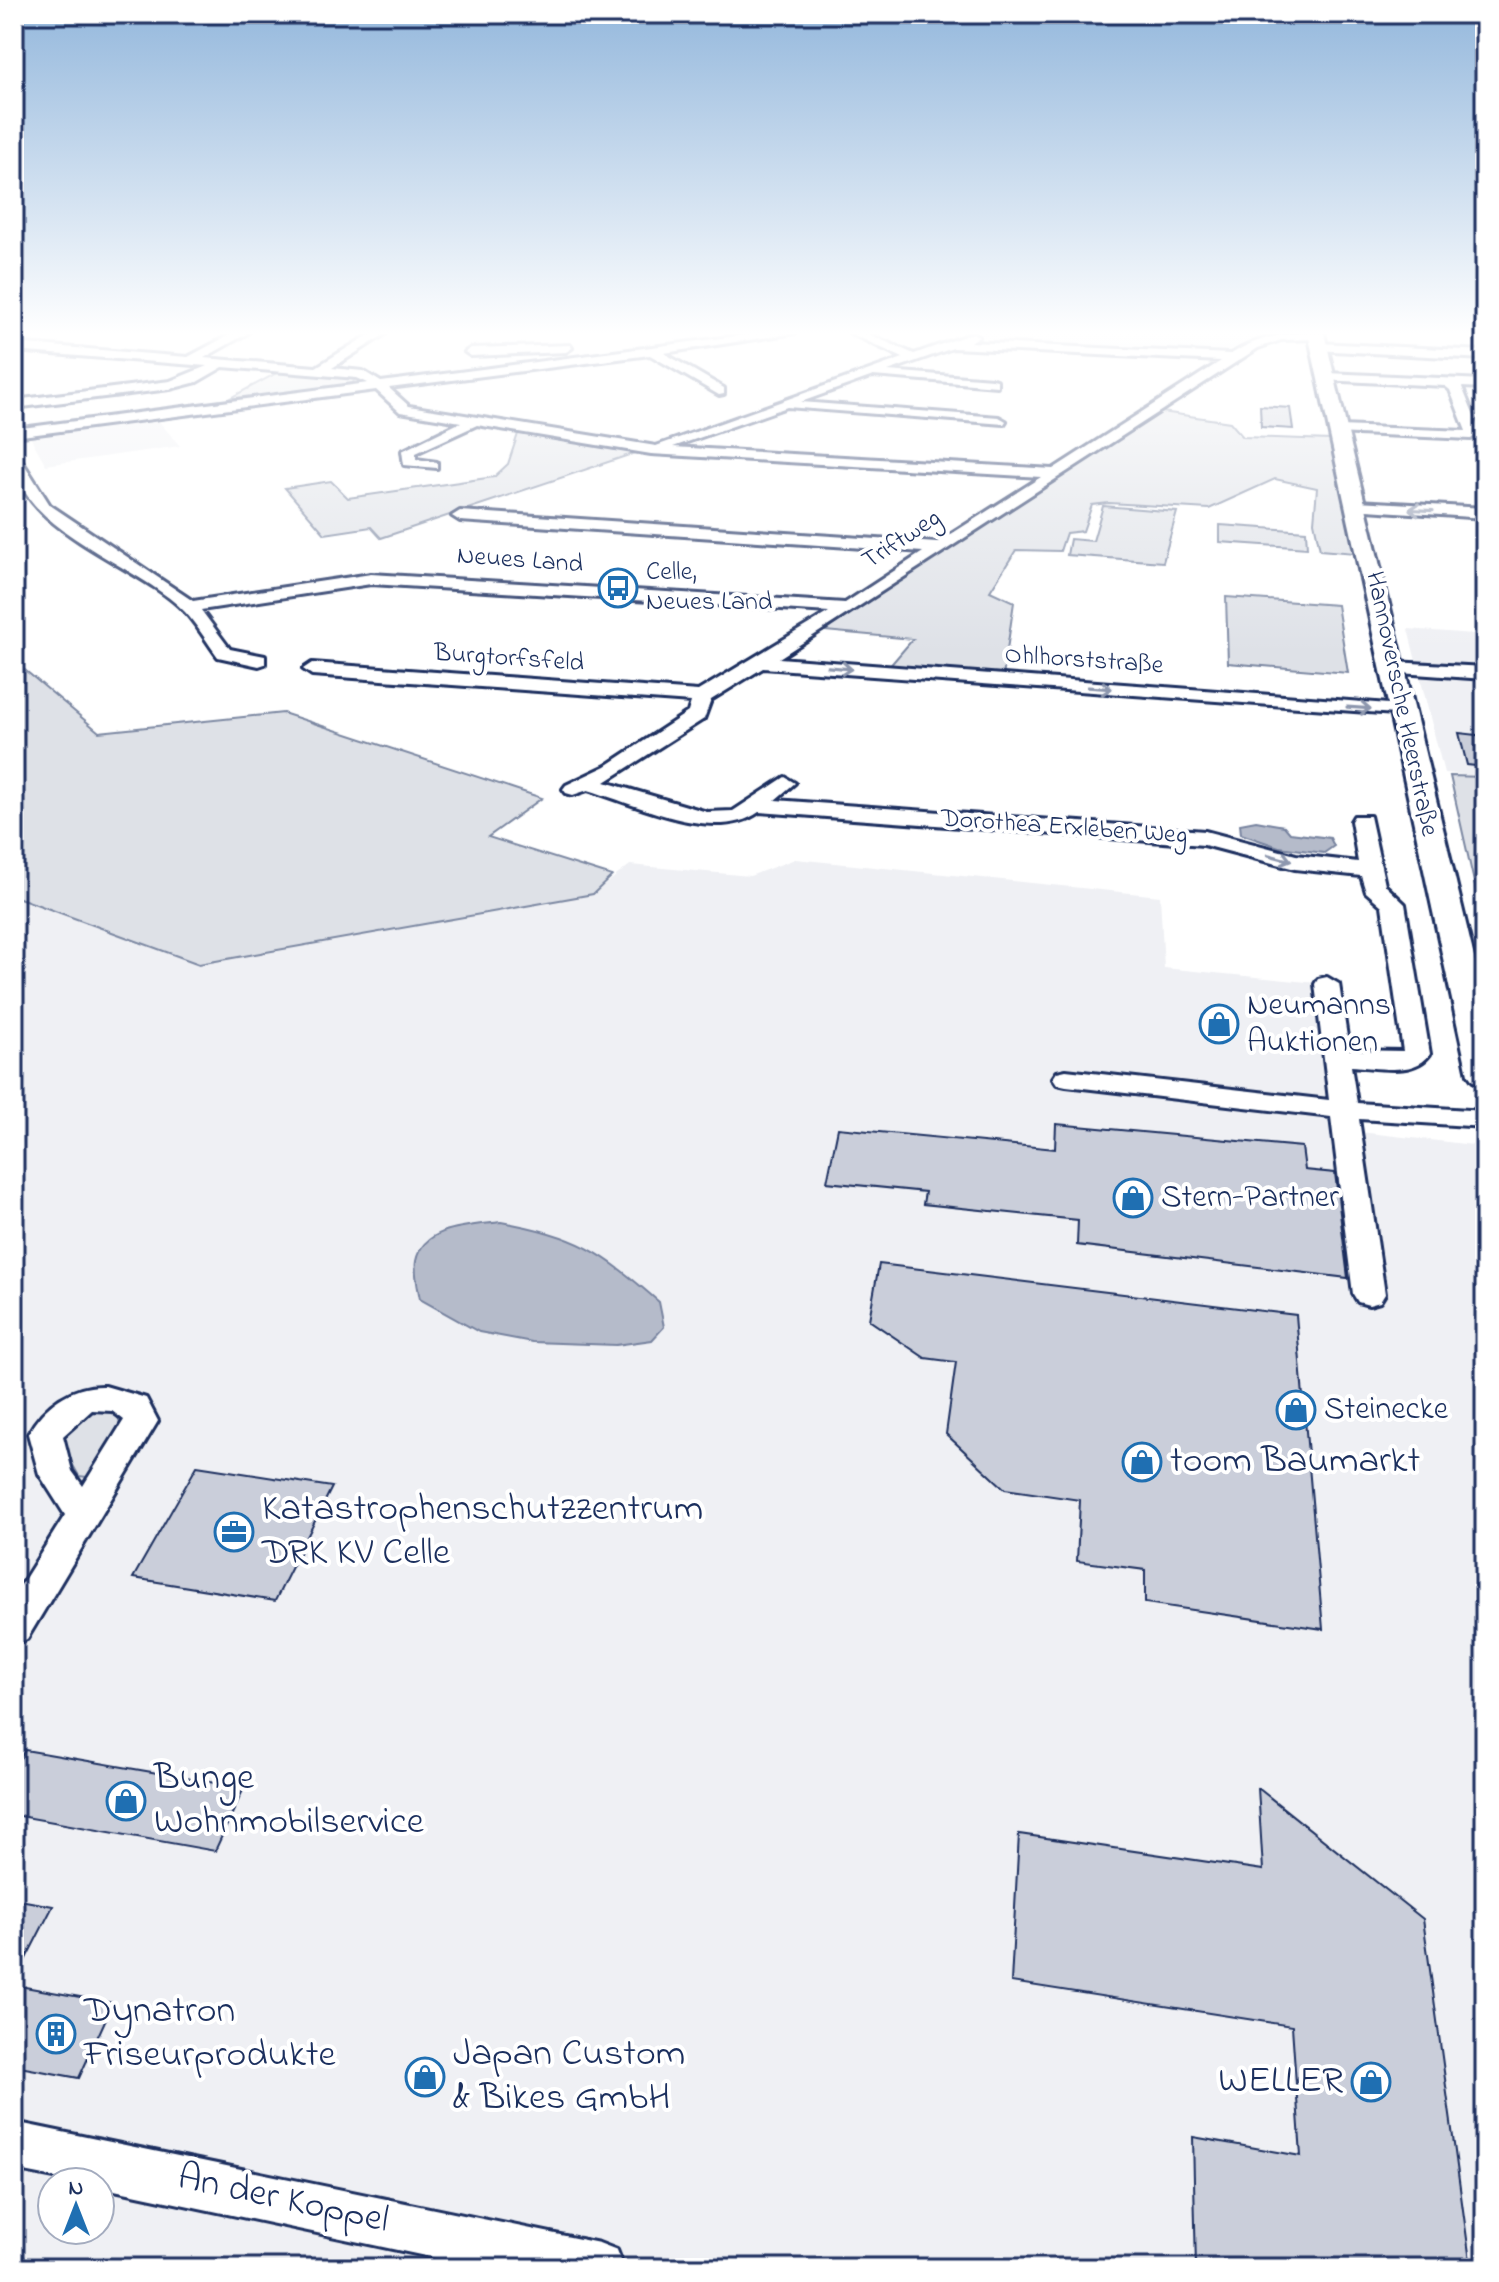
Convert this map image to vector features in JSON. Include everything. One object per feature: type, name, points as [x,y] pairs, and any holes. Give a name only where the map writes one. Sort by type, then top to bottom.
[{"type":"main road","name":"Hannoversche Heerstraße","points":[[1342,439],[1485,1074]]},
{"type":"street","points":[[432,465],[409,462],[409,451],[434,439]]},
{"type":"street","points":[[587,439],[651,450],[1055,473]]},
{"type":"street","points":[[651,450],[681,439]]},
{"type":"street","name":"Triftweg","points":[[580,786],[697,715],[702,697],[848,608],[1107,439]]},
{"type":"street","points":[[14,459],[44,508],[190,607],[224,653],[259,660]]},
{"type":"street","points":[[1357,506],[1485,513]]},
{"type":"street","points":[[460,516],[937,548]]},
{"type":"street","name":"Neues Land","points":[[190,607],[371,579],[848,608]]},
{"type":"street","name":"Ohlhorststraße","points":[[763,662],[1402,711]]},
{"type":"street","points":[[1393,668],[1485,673]]},
{"type":"street","name":"Burgtorfsfeld","points":[[312,669],[702,697]]},
{"type":"street","name":"Dorothea Erxleben Weg","points":[[580,786],[706,819],[738,817],[785,783]]},
{"type":"street","name":"Dorothea Erxleben Weg","points":[[755,805],[1205,838],[1295,862],[1370,870]]},
{"type":"street","points":[[1337,1057],[1404,1061],[1417,1054],[1393,904],[1374,887],[1362,821]]},
{"type":"street","points":[[1327,984],[1369,1294]]},
{"type":"street","points":[[1066,1078],[1345,1110],[1485,1119]]},
{"type":"street","points":[[1345,1110],[1413,1128],[1485,1137]]},
{"type":"street","points":[[14,1628],[84,1515]]},
{"type":"street","name":"An der Koppel","points":[[14,2146],[599,2268]]},
{"type":"shaded area","points":[[32,439],[174,439],[180,446],[46,465]]},
{"type":"shaded area","points":[[516,439],[567,439],[638,452],[381,538],[371,527],[325,534],[285,488],[331,481],[348,498],[494,477],[508,464]]},
{"type":"shaded area","points":[[1118,439],[1316,439],[1331,440],[1355,553],[1320,550],[1314,522],[1317,488],[1275,479],[1209,509],[1109,503],[1092,505],[1083,531],[1066,533],[1060,551],[1016,550],[990,591],[1014,602],[1003,677],[888,668],[913,639],[825,631],[945,549]]},
{"type":"shaded area","points":[[1103,506],[1177,512],[1163,562],[1067,555],[1070,539],[1093,541]]},
{"type":"shaded area","points":[[1220,525],[1306,531],[1307,548],[1220,542]]},
{"type":"shaded area","points":[[1226,597],[1337,605],[1348,673],[1228,663]]},
{"type":"shaded area","points":[[1408,629],[1485,635],[1485,777],[1444,773]]},
{"type":"shaded area","points":[[14,661],[99,732],[283,713],[542,798],[488,837],[612,876],[593,894],[199,964],[14,896]]},
{"type":"shaded area","points":[[1450,776],[1485,777],[1485,931]]},
{"type":"shaded area","points":[[795,859],[1160,896],[1164,968],[1317,983],[1334,1129],[1473,1145],[1485,1203],[1485,2268],[14,2268],[14,896],[199,964],[593,894],[630,865],[750,876]]},
{"type":"shaded area","points":[[90,1410],[106,1410],[118,1417],[122,1429],[87,1477],[79,1476],[60,1442],[62,1429]]},
{"type":"water","points":[[1256,821],[1284,826],[1290,833],[1330,838],[1334,846],[1324,853],[1279,847],[1241,834],[1240,824]]},
{"type":"water","points":[[501,1222],[550,1233],[604,1258],[659,1302],[664,1327],[652,1340],[616,1345],[532,1342],[479,1332],[420,1299],[416,1261],[428,1240],[451,1230]]},
{"type":"building","points":[[1459,733],[1485,736],[1485,767],[1467,765]]},
{"type":"building","name":"Stern-Partner","points":[[1056,1124],[1302,1147],[1305,1170],[1335,1173],[1348,1278],[1077,1245],[1078,1220],[923,1204],[925,1192],[827,1182],[838,1128],[1055,1149]]},
{"type":"building","name":"toom Baumarkt","points":[[879,1264],[1296,1315],[1323,1629],[1145,1603],[1145,1570],[1077,1561],[1080,1500],[1005,1489],[946,1434],[956,1362],[925,1358],[869,1320]]},
{"type":"building","name":"Katastrophenschutzzentrum DRK KV Celle","points":[[197,1466],[332,1487],[275,1601],[133,1578]]},
{"type":"building","name":"Bunge Wohnmobilservice","points":[[25,1750],[244,1788],[215,1851],[14,1815],[14,1769]]},
{"type":"building","name":"WELLER","points":[[1258,1788],[1423,1919],[1471,2268],[1196,2268],[1193,2137],[1301,2156],[1292,2026],[1011,1982],[1019,1834],[1263,1870]]},
{"type":"building","name":"Dynatron Friseurprodukte","points":[[14,1899],[53,1906],[14,1982]]},
{"type":"building","name":"Dynatron Friseurprodukte","points":[[14,1985],[113,2003],[79,2078],[14,2066]]},
{"type":"place","name":"Celle, Neues Land","points":[[618,588]]},
{"type":"place","name":"Neumanns Auktionen","points":[[1219,1024]]},
{"type":"place","name":"Stern-Partner","points":[[1133,1198]]},
{"type":"place","name":"Steinecke","points":[[1296,1410]]},
{"type":"place","name":"toom Baumarkt","points":[[1142,1462]]},
{"type":"place","name":"Katastrophenschutzzentrum DRK KV Celle","points":[[234,1532]]},
{"type":"place","name":"Bunge Wohnmobilservice","points":[[126,1801]]},
{"type":"place","name":"Dynatron Friseurprodukte","points":[[56,2034]]},
{"type":"place","name":"Japan Custom & Bikes GmbH","points":[[425,2077]]},
{"type":"place","name":"WELLER","points":[[1371,2082]]}]
